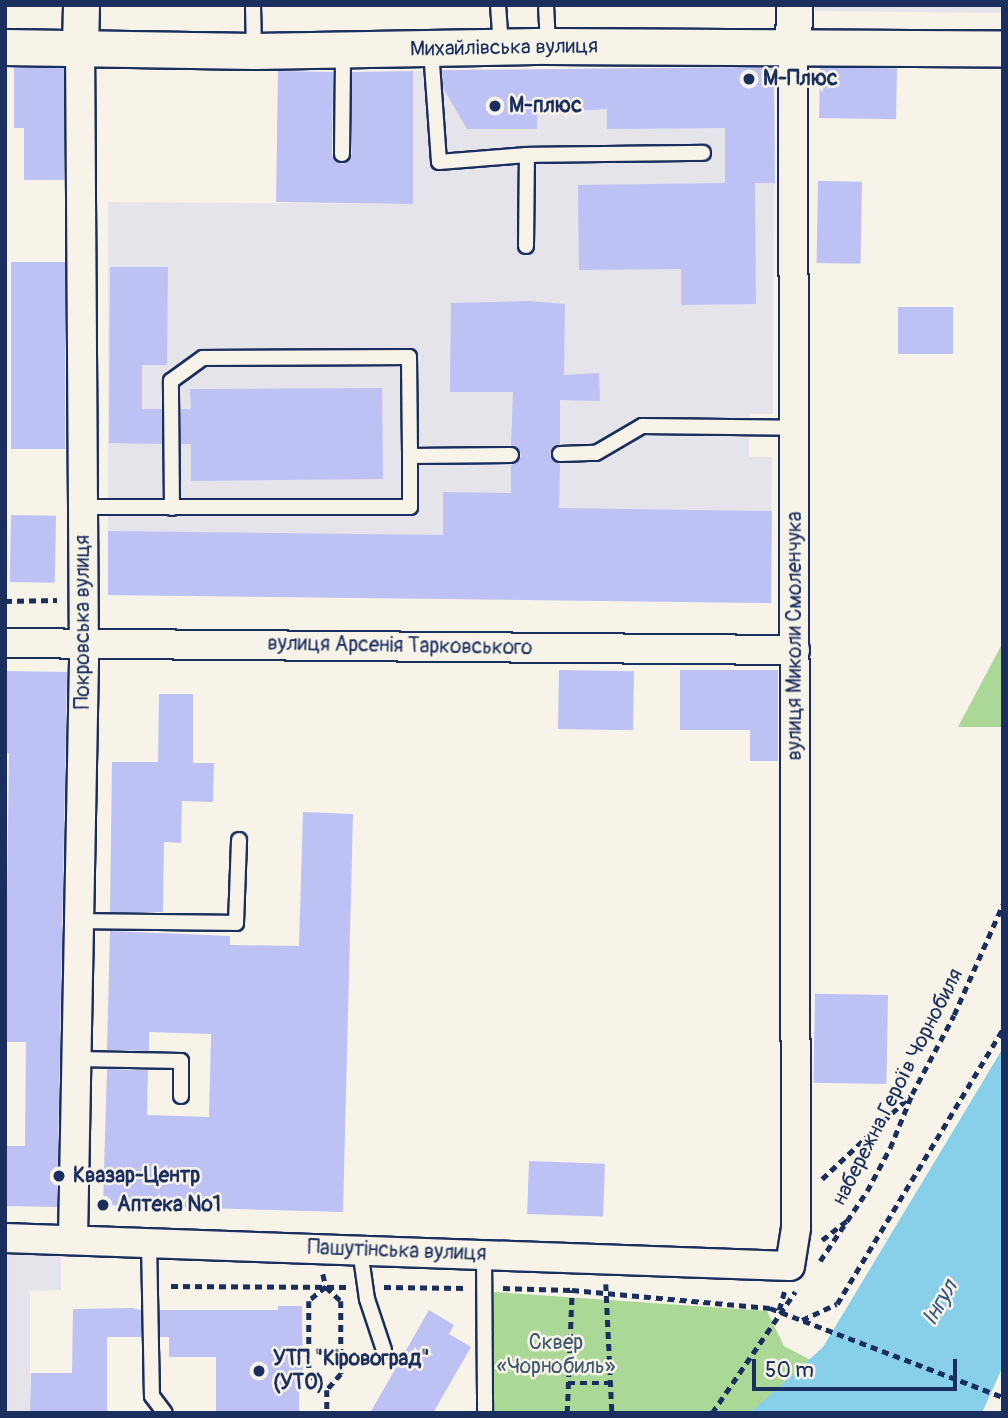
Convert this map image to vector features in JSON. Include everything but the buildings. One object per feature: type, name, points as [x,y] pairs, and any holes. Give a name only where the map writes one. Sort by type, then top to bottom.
[{"type":"street","name":"Покровська вулиця","points":[[74,1240],[84,643],[81,5]]},
{"type":"street","name":"вулиця Миколи Смоленчука","points":[[794,5],[796,1227],[801,1274]]},
{"type":"street","name":"Михайлівська вулиця","points":[[5,47],[254,51],[548,46],[1003,48]]},
{"type":"street","name":"вулиця Арсенія Тарковського","points":[[5,643],[795,650]]},
{"type":"street","name":"Пашутінська вулиця","points":[[5,1238],[604,1259],[801,1274]]},
{"type":"lane","points":[[253,5],[254,51]]},
{"type":"lane","points":[[498,5],[501,47]]},
{"type":"lane","points":[[545,5],[548,46]]},
{"type":"lane","points":[[342,154],[343,50]]},
{"type":"lane","points":[[431,50],[439,162],[527,155],[703,153]]},
{"type":"lane","points":[[526,246],[527,155]]},
{"type":"lane","points":[[84,507],[172,508],[410,507],[409,357],[203,358],[171,381],[172,508]]},
{"type":"lane","points":[[560,454],[596,453],[642,426],[795,428]]},
{"type":"lane","points":[[410,456],[511,455]]},
{"type":"lane","points":[[79,921],[236,923],[239,840]]},
{"type":"lane","points":[[77,1059],[181,1061],[181,1096]]},
{"type":"lane","points":[[149,1242],[152,1395],[164,1413]]},
{"type":"lane","points":[[360,1250],[367,1299],[383,1350]]},
{"type":"lane","points":[[484,1254],[485,1413]]},
{"type":"path","points":[[5,601],[59,600]]},
{"type":"path","name":"набережна Героїв Чорнобиля","points":[[712,1413],[801,1274],[867,1191],[890,1148],[912,1094],[954,1015],[1003,904]]},
{"type":"path","points":[[801,1320],[837,1304],[1003,1029]]},
{"type":"path","points":[[796,1203],[912,1094]]},
{"type":"path","points":[[318,1248],[326,1287],[341,1301],[341,1374],[327,1390],[327,1413]]},
{"type":"path","points":[[604,1259],[612,1413]]},
{"type":"path","points":[[150,1286],[572,1290],[779,1311],[1003,1397]]},
{"type":"path","points":[[326,1287],[309,1301],[309,1374],[327,1390]]},
{"type":"path","points":[[567,1413],[572,1290]]},
{"type":"path","points":[[568,1383],[611,1383]]},
{"type":"shaded area","points":[[815,5],[1003,5],[1003,13],[815,11]]},
{"type":"shaded area","points":[[774,67],[773,414],[750,414],[749,428],[749,457],[772,457],[771,603],[108,595],[108,202],[412,204],[413,71]]},
{"type":"shaded area","points":[[5,1251],[61,1251],[61,1290],[30,1291],[30,1413],[5,1413]]},
{"type":"green space","points":[[1003,642],[1003,727],[958,727]]},
{"type":"green space","name":"Сквер «Чорнобиль»","points":[[494,1292],[767,1311],[784,1346],[818,1364],[765,1413],[492,1413]]},
{"type":"water","name":"Інгул","points":[[1003,1048],[1003,1366],[982,1413],[750,1413],[823,1347]]},
{"type":"place","name":"М-Плюс","points":[[749,79]]},
{"type":"place","name":"М-плюс","points":[[495,106]]},
{"type":"place","name":"Квазар-Центр","points":[[59,1176]]},
{"type":"place","name":"Аптека №1","points":[[103,1205]]},
{"type":"place","name":"УТП \"Кіровоград\" (УТО)","points":[[259,1371]]}]
